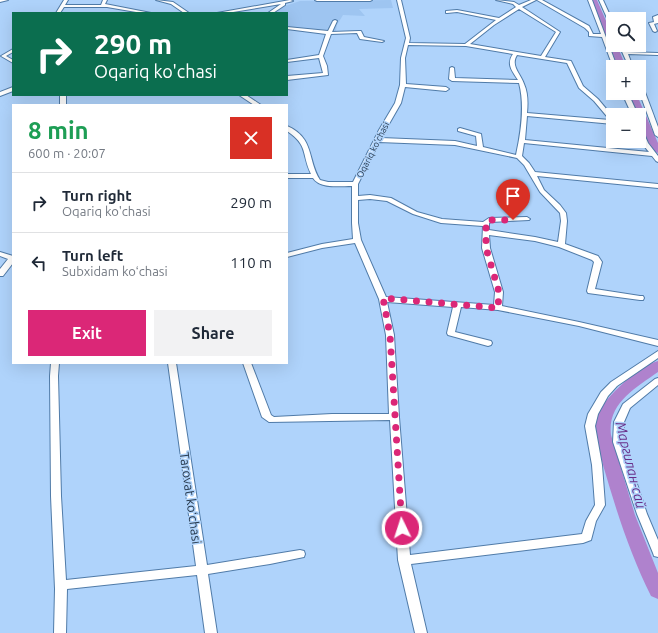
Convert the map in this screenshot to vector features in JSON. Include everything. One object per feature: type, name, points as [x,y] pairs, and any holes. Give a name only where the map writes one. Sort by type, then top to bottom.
[{"type":"street","points":[[0,1],[6,0]]},
{"type":"street","points":[[59,12],[66,0]]},
{"type":"street","points":[[105,0],[103,5],[106,6]]},
{"type":"street","points":[[158,0],[172,3],[186,12]]},
{"type":"street","points":[[225,12],[296,0]]},
{"type":"street","points":[[317,0],[370,0]]},
{"type":"street","name":"Oqariq ko'chasi","points":[[399,0],[408,38],[403,58],[403,85],[398,103],[355,184],[356,240],[383,298],[390,335],[404,560],[421,633]]},
{"type":"street","points":[[498,0],[514,3],[557,30],[542,58]]},
{"type":"street","points":[[466,45],[500,19],[519,7],[534,0]]},
{"type":"street","points":[[539,0],[586,27],[591,32],[591,35],[604,36]]},
{"type":"street","points":[[590,0],[613,60]]},
{"type":"street","points":[[601,0],[606,12]]},
{"type":"street","points":[[271,12],[277,7],[291,1]]},
{"type":"street","points":[[62,6],[106,6],[129,8],[145,12]]},
{"type":"street","points":[[447,12],[457,11],[500,19]]},
{"type":"street","points":[[655,31],[651,23],[656,23],[655,17],[658,16]]},
{"type":"street","points":[[320,56],[335,21]]},
{"type":"street","points":[[338,32],[339,26]]},
{"type":"street","points":[[288,28],[329,32],[359,32],[362,38],[382,41]]},
{"type":"street","points":[[407,44],[466,45],[515,54],[567,61],[571,63],[581,87],[596,100],[606,112]]},
{"type":"street","points":[[628,60],[626,53],[658,54]]},
{"type":"street","points":[[515,54],[511,60],[512,68],[521,82],[525,97],[522,141],[519,157]]},
{"type":"street","points":[[288,60],[320,56]]},
{"type":"street","points":[[288,78],[326,74],[325,66],[320,56]]},
{"type":"street","points":[[452,68],[452,79],[521,82]]},
{"type":"street","points":[[403,85],[446,89]]},
{"type":"street","points":[[0,94],[12,89]]},
{"type":"street","points":[[244,96],[257,104]]},
{"type":"street","points":[[645,100],[658,135]]},
{"type":"street","points":[[524,114],[606,120]]},
{"type":"street","points":[[288,129],[302,140],[306,148],[314,176],[321,182],[355,184]]},
{"type":"street","points":[[460,130],[479,135],[480,148]]},
{"type":"street","points":[[377,140],[455,143],[519,157],[527,163],[541,190],[560,209],[563,216],[564,230],[561,245]]},
{"type":"street","points":[[522,141],[653,154]]},
{"type":"street","points":[[646,144],[658,160]]},
{"type":"street","points":[[533,174],[658,186]]},
{"type":"street","points":[[288,176],[314,176]]},
{"type":"street","points":[[355,198],[370,197],[389,199],[415,213],[441,222],[486,224],[490,220],[527,218]]},
{"type":"street","points":[[486,224],[486,248],[499,292],[498,308]]},
{"type":"street","points":[[486,232],[528,238],[561,245],[597,260],[598,262],[591,290],[640,298]]},
{"type":"street","points":[[288,255],[322,246],[356,240]]},
{"type":"street","points":[[0,254],[12,258]]},
{"type":"street","points":[[0,274],[12,259]]},
{"type":"street","points":[[383,298],[498,308],[579,324],[658,343]]},
{"type":"street","points":[[458,304],[450,333],[488,343]]},
{"type":"street","points":[[404,560],[583,539],[587,537],[592,521],[600,505],[597,465],[590,426],[593,414],[604,394],[614,384],[658,354]]},
{"type":"street","points":[[55,364],[56,496],[61,585],[60,633]]},
{"type":"street","name":"Tarovat koʻchasi","points":[[172,364],[211,633]]},
{"type":"street","points":[[247,364],[268,417],[272,420],[332,417],[394,417]]},
{"type":"street","points":[[658,381],[626,406],[619,422],[618,442],[642,514],[658,553]]},
{"type":"street","points":[[61,585],[202,571],[300,554]]},
{"type":"shaded area","points":[[391,0],[393,8],[359,9],[365,16],[343,15],[337,25],[336,31],[288,27],[288,12],[275,12],[282,7],[300,1]]},
{"type":"waterway","name":"Маргилан-сай","points":[[594,0],[619,60]]},
{"type":"waterway","name":"Маргилан-сай","points":[[635,100],[652,142],[658,150]]},
{"type":"waterway","name":"Маргилан-сай","points":[[658,365],[629,386],[615,399],[606,411],[602,426],[603,435],[626,515],[633,535],[658,591]]},
{"type":"route","points":[[402,528],[390,335],[383,298],[498,308],[499,292],[497,281],[486,248],[486,222],[490,220],[513,220]]}]
